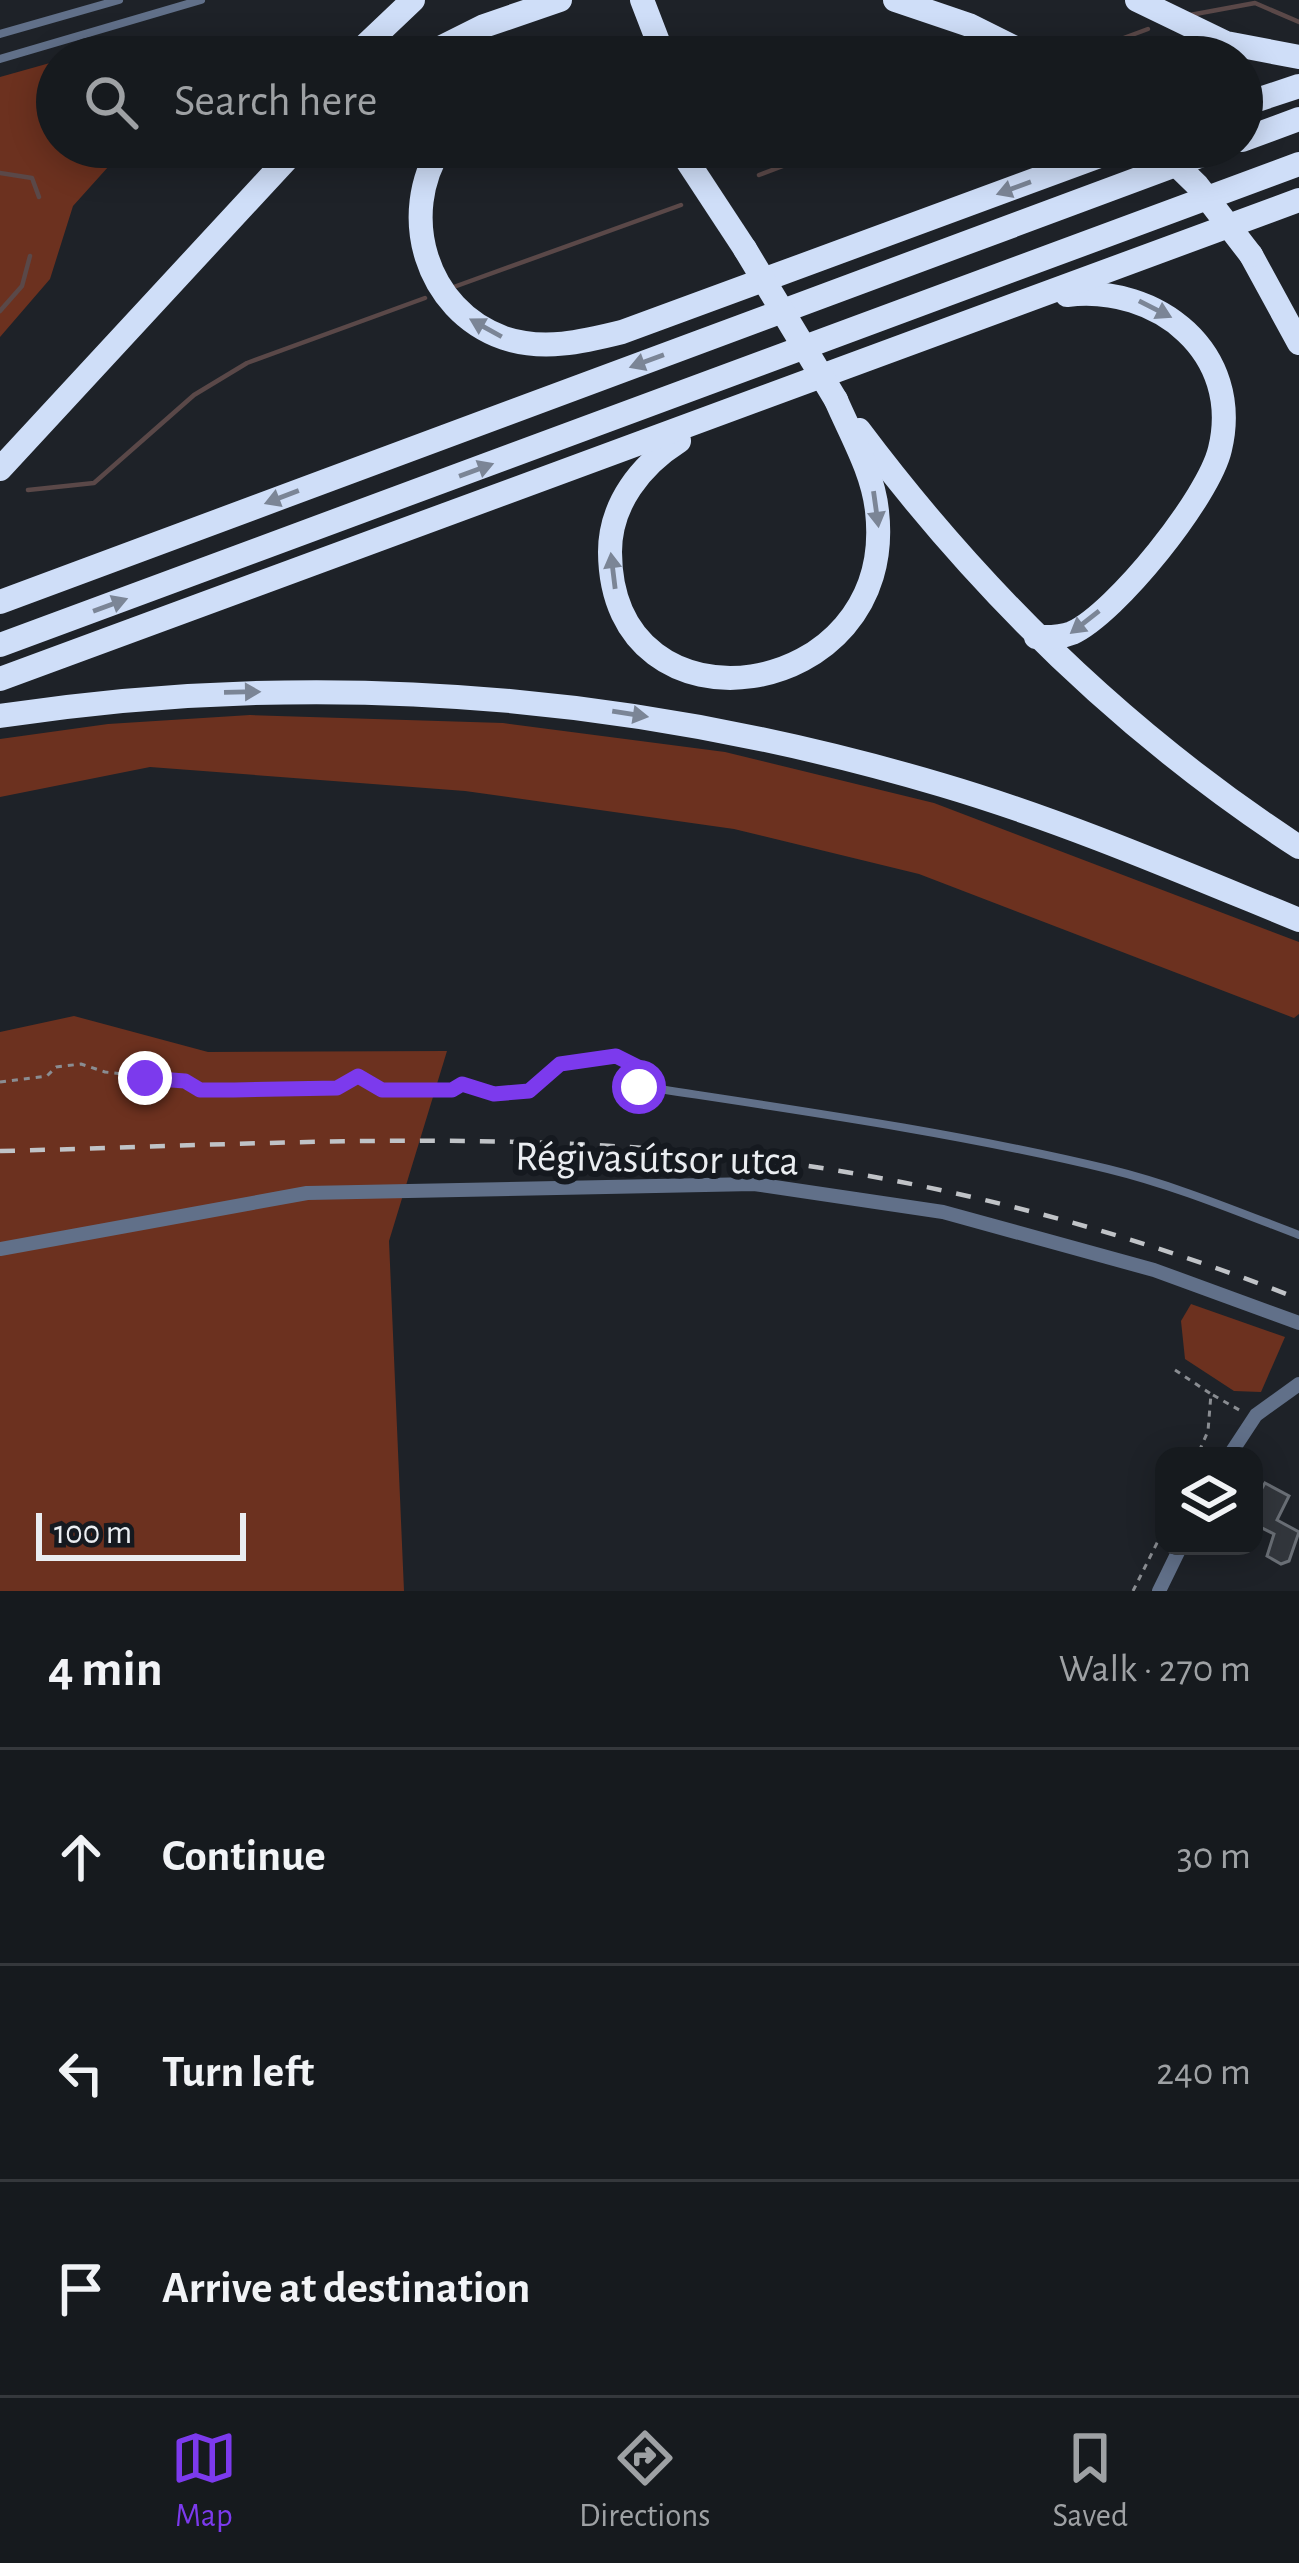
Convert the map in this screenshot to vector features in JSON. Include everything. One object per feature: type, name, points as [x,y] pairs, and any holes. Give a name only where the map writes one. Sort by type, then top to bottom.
[{"type":"highway","points":[[375,36],[413,0]]},
{"type":"highway","points":[[464,36],[560,0]]},
{"type":"highway","points":[[895,0],[991,36]]},
{"type":"highway","points":[[1137,0],[1210,36]]},
{"type":"highway","points":[[1263,51],[1299,57]]},
{"type":"highway","points":[[1263,98],[1299,86]]},
{"type":"highway","points":[[1263,132],[1299,119]]},
{"type":"highway","points":[[0,645],[1299,164]]},
{"type":"highway","points":[[186,267],[215,217],[256,168]]},
{"type":"highway","points":[[0,469],[278,168]]},
{"type":"highway","points":[[432,168],[421,192],[420,225],[430,268],[444,294],[466,316],[503,338],[543,345],[581,343],[1066,168]]},
{"type":"highway","points":[[692,168],[836,400],[926,519],[1036,637],[1160,746],[1299,847]]},
{"type":"highway","points":[[711,168],[745,249]]},
{"type":"highway","points":[[0,602],[1168,168]]},
{"type":"highway","points":[[1180,168],[1251,255],[1299,343]]},
{"type":"highway","points":[[0,679],[1299,200]]},
{"type":"highway","points":[[1001,312],[1071,294],[1100,293],[1152,305],[1171,316],[1202,347],[1221,394],[1222,443],[1193,506],[1086,625],[1066,636],[1036,637]]},
{"type":"highway","points":[[711,420],[664,451],[638,476],[614,520],[610,569],[627,618],[667,659],[693,674],[718,679],[765,677],[804,663],[838,634],[862,598],[873,568],[877,507],[836,400]]},
{"type":"highway","points":[[0,716],[192,694],[345,690],[473,695],[608,711],[802,747],[1054,823],[1299,920]]},
{"type":"street","name":"Régivasútsor utca","points":[[0,1249],[307,1193],[754,1184],[966,1218],[1154,1270],[1299,1323]]},
{"type":"street","points":[[1234,1447],[1251,1420],[1299,1384]]},
{"type":"street","points":[[1159,1591],[1177,1555]]},
{"type":"lane","points":[[0,34],[119,0]]},
{"type":"lane","points":[[78,36],[201,0]]},
{"type":"lane","points":[[0,59],[36,48]]},
{"type":"lane","points":[[639,1087],[809,1111],[1106,1169],[1183,1191],[1299,1235]]},
{"type":"path","points":[[0,1082],[47,1076],[56,1067],[81,1064],[105,1072],[185,1081],[200,1090],[337,1088],[358,1076],[382,1090],[452,1090],[462,1084],[494,1094],[529,1091],[560,1064],[616,1056],[642,1069],[655,1089]]},
{"type":"path","points":[[1175,1370],[1251,1420]]},
{"type":"path","points":[[1201,1447],[1208,1431],[1211,1394]]},
{"type":"path","points":[[1133,1591],[1155,1546]]},
{"type":"shaded area","points":[[36,67],[36,168],[107,168],[73,206],[50,279],[0,337],[0,77]]},
{"type":"shaded area","points":[[250,715],[503,723],[725,752],[934,803],[1299,942],[1299,1014],[1294,1018],[919,874],[734,829],[465,791],[150,767],[0,797],[0,739],[108,724]]},
{"type":"shaded area","points":[[74,1016],[208,1052],[447,1051],[389,1241],[404,1591],[0,1591],[0,1032]]},
{"type":"shaded area","points":[[1191,1304],[1285,1337],[1261,1392],[1234,1391],[1185,1359],[1181,1321]]},
{"type":"building","points":[[1265,1483],[1289,1496],[1277,1520],[1299,1532],[1289,1561],[1281,1564],[1267,1556],[1274,1534],[1263,1528]]},
{"type":"waterway","points":[[1190,15],[1255,3],[1299,22]]},
{"type":"waterway","points":[[1129,36],[1148,29]]},
{"type":"waterway","points":[[759,175],[778,168]]},
{"type":"waterway","points":[[0,173],[32,178],[39,197]]},
{"type":"waterway","points":[[451,288],[681,205]]},
{"type":"waterway","points":[[0,311],[22,286],[30,256]]},
{"type":"waterway","points":[[28,490],[94,483],[194,395],[247,363],[425,298]]},
{"type":"railway","points":[[0,1151],[471,1141],[714,1154],[969,1196],[1136,1241],[1299,1299]]},
{"type":"route","points":[[145,1078],[185,1081],[200,1090],[234,1090],[337,1088],[358,1076],[382,1090],[452,1090],[462,1084],[494,1094],[529,1091],[560,1064],[616,1056],[642,1069],[655,1089],[639,1087]]}]
